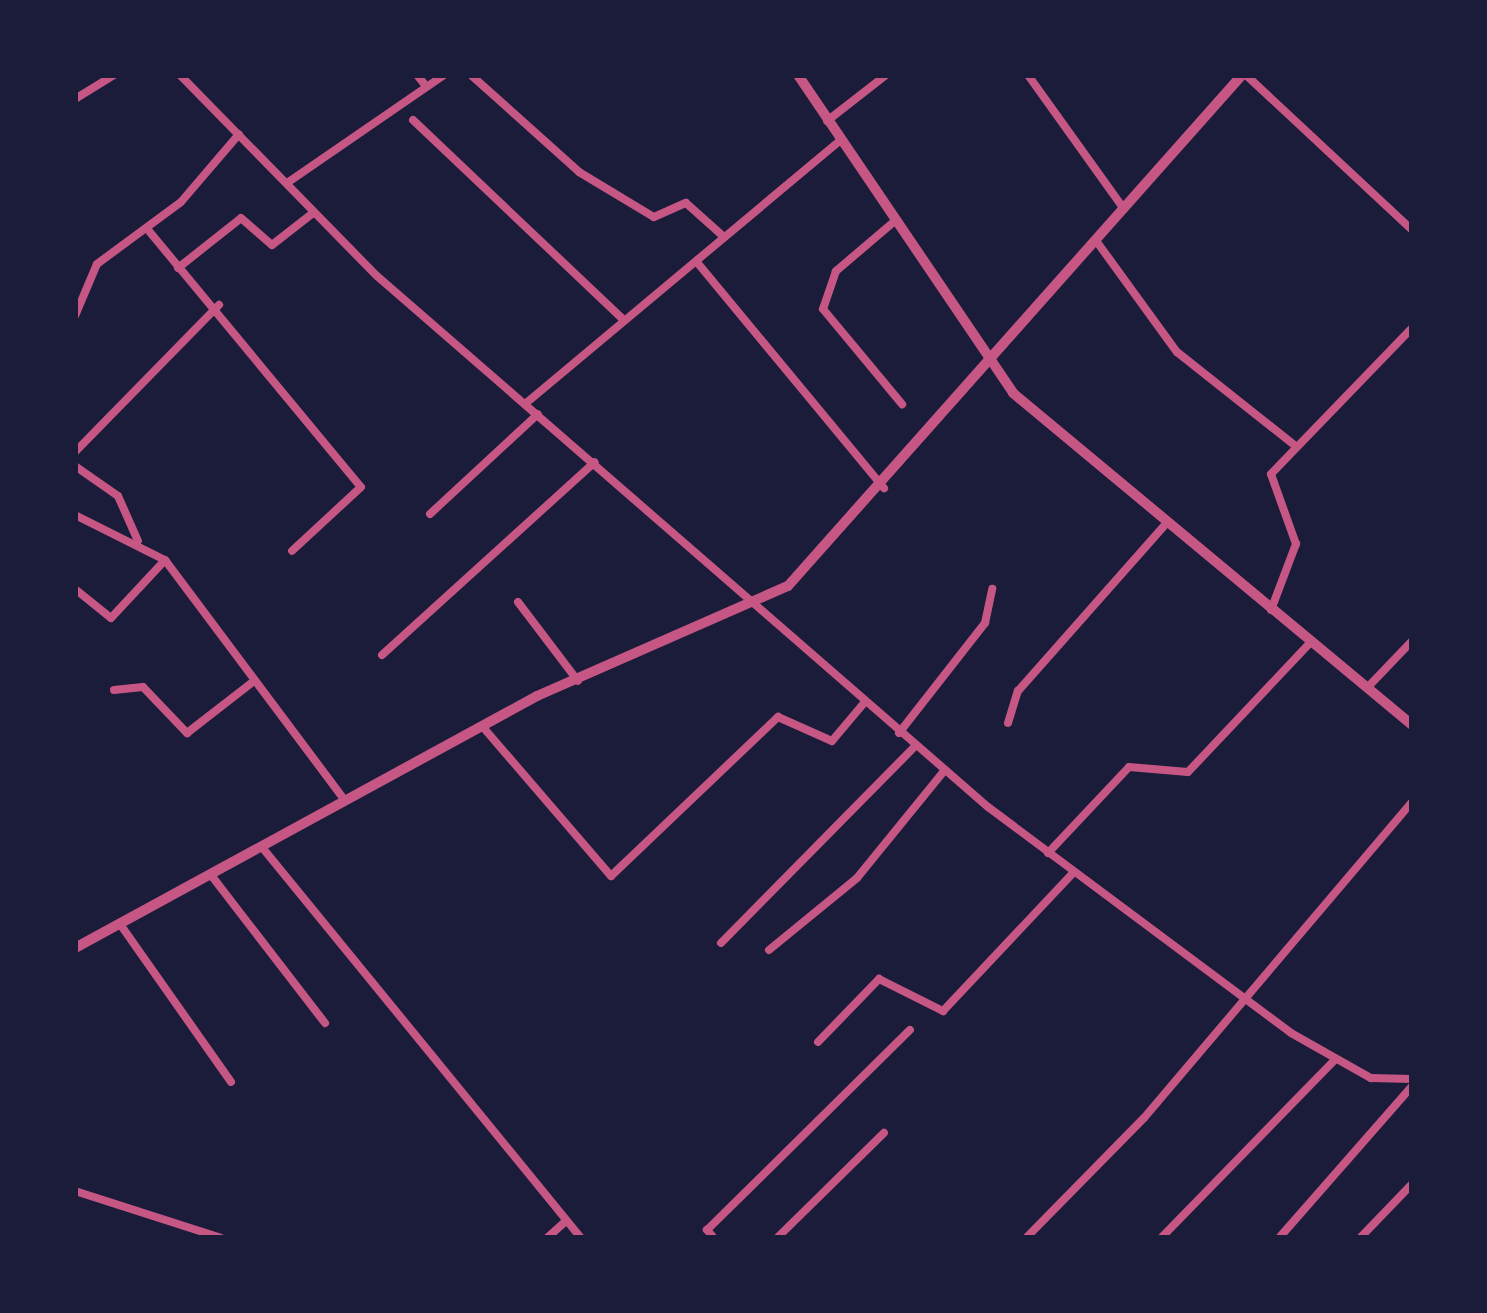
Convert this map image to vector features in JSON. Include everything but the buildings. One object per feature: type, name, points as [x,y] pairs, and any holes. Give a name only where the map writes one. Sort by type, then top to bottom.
[{"type":"street","points":[[75,99],[114,75]]},
{"type":"street","points":[[180,75],[313,212],[944,771],[1245,1001],[1371,1078],[1412,1082]]},
{"type":"street","points":[[190,85],[201,75]]},
{"type":"street","points":[[417,75],[426,86]]},
{"type":"street","points":[[287,183],[444,75]]},
{"type":"street","points":[[471,75],[578,172],[654,217],[680,201],[724,237]]},
{"type":"street","points":[[798,75],[991,366],[1164,526],[1412,725]]},
{"type":"street","points":[[826,121],[886,75]]},
{"type":"street","points":[[1028,75],[1125,210]]},
{"type":"street","points":[[75,948],[482,726],[804,573],[884,488],[1244,75],[1412,230]]},
{"type":"street","points":[[413,120],[622,318]]},
{"type":"street","points":[[75,316],[97,264],[149,231],[238,134]]},
{"type":"street","points":[[525,404],[622,318],[840,141]]},
{"type":"street","points":[[178,268],[241,218],[272,245],[313,212]]},
{"type":"street","points":[[896,220],[836,272],[823,309],[902,404]]},
{"type":"street","points":[[149,231],[178,268],[219,305],[361,487],[292,551]]},
{"type":"street","points":[[1097,242],[1177,352],[1297,447]]},
{"type":"street","points":[[696,261],[884,488]]},
{"type":"street","points":[[75,452],[219,305]]},
{"type":"street","points":[[1270,611],[1296,544],[1270,478],[1412,328]]},
{"type":"street","points":[[430,514],[538,414]]},
{"type":"street","points":[[382,655],[595,462]]},
{"type":"street","points":[[75,466],[118,496],[139,542]]},
{"type":"street","points":[[75,515],[139,542],[165,560],[343,798]]},
{"type":"street","points":[[1008,723],[1018,691],[1164,526]]},
{"type":"street","points":[[75,589],[111,618],[165,560]]},
{"type":"street","points":[[898,733],[985,622],[992,590]]},
{"type":"street","points":[[518,602],[578,680]]},
{"type":"street","points":[[1366,689],[1412,641]]},
{"type":"street","points":[[1048,853],[1130,767],[1188,772],[1309,645]]},
{"type":"street","points":[[114,690],[142,687],[187,733],[254,681]]},
{"type":"street","points":[[482,726],[611,876],[782,714],[832,741],[864,703]]},
{"type":"street","points":[[721,943],[916,746]]},
{"type":"street","points":[[769,950],[856,878],[944,771]]},
{"type":"street","points":[[1026,1238],[1245,1001],[1412,802]]},
{"type":"street","points":[[261,846],[581,1238]]},
{"type":"street","points":[[818,1042],[879,979],[944,1011],[1075,872]]},
{"type":"street","points":[[211,875],[325,1022]]},
{"type":"street","points":[[120,922],[232,1082]]},
{"type":"street","points":[[714,1238],[707,1231],[910,1030]]},
{"type":"street","points":[[1161,1238],[1335,1060]]},
{"type":"street","points":[[1279,1238],[1412,1082]]},
{"type":"street","points":[[777,1238],[884,1133]]},
{"type":"street","points":[[1360,1238],[1412,1184]]},
{"type":"street","points":[[75,1191],[221,1238]]},
{"type":"street","points":[[547,1238],[565,1222]]}]
